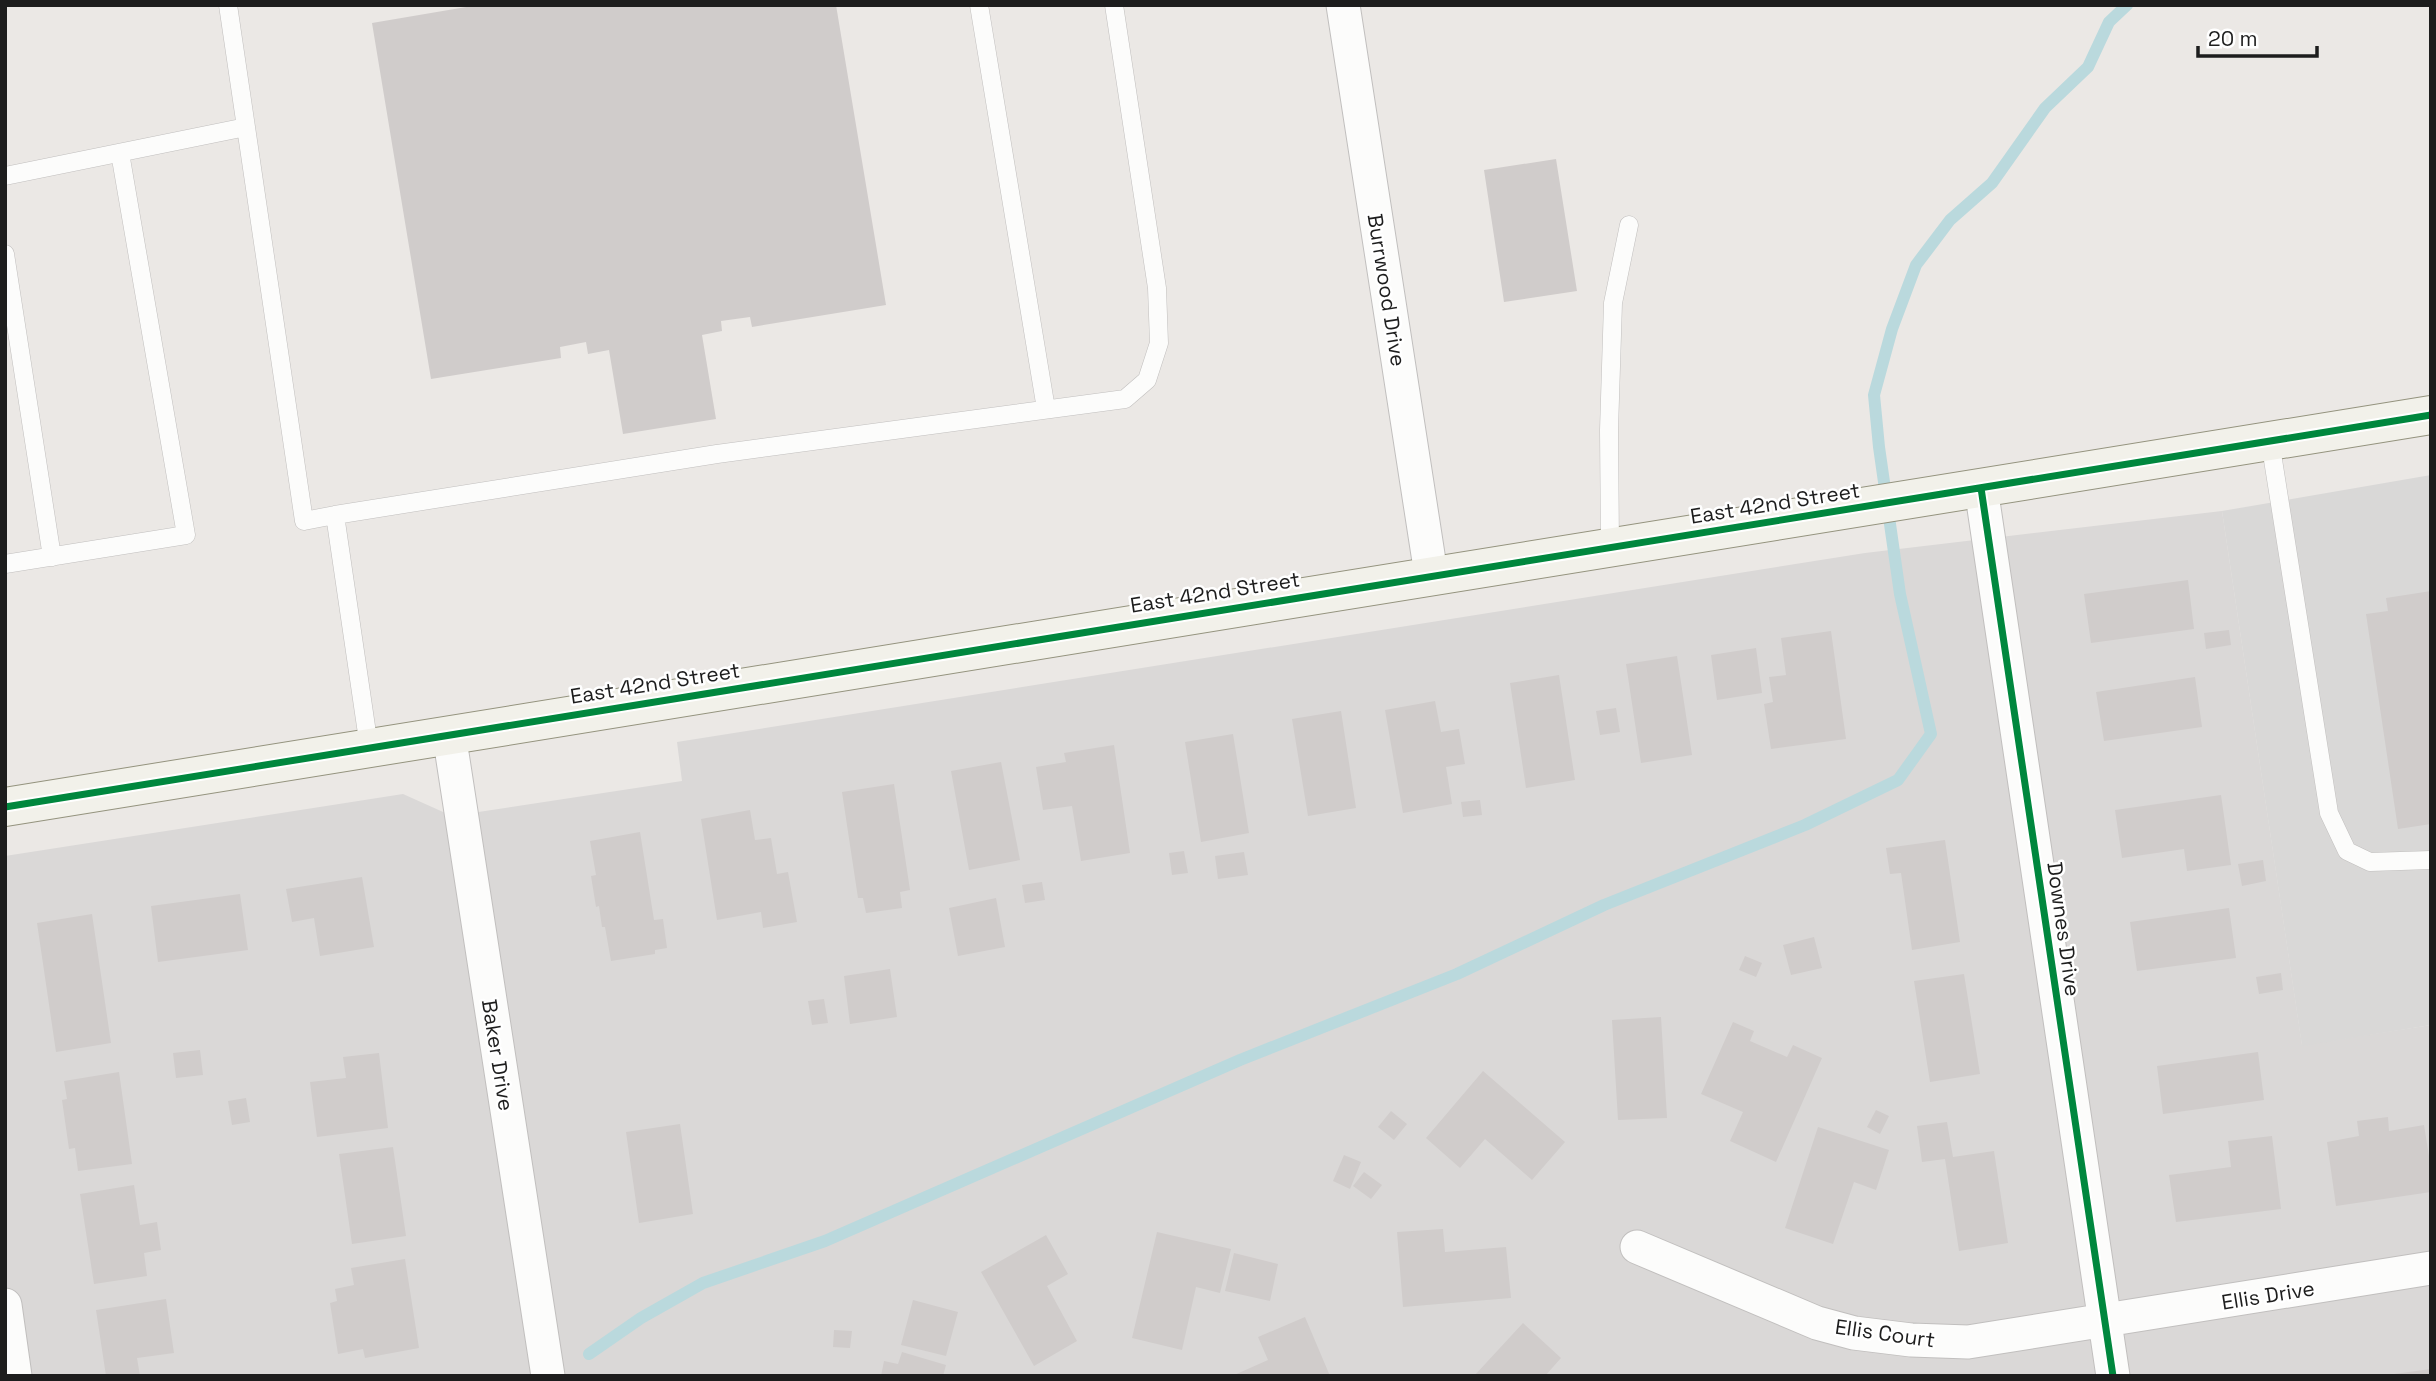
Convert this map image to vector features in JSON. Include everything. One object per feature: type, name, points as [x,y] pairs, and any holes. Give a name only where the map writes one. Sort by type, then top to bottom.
[{"type":"street","name":"Burrwood Drive","points":[[1342,5],[1431,575]]},
{"type":"street","name":"East 42nd Street","points":[[5,807],[2431,415]]},
{"type":"street","name":"Downes Drive","points":[[1981,488],[2113,1376]]},
{"type":"street","name":"Baker Drive","points":[[449,734],[548,1376]]},
{"type":"street","name":"Ellis Court","points":[[1637,1247],[1817,1323],[1854,1333],[1911,1340],[1968,1342],[2105,1321]]},
{"type":"street","name":"Ellis Drive","points":[[2105,1321],[2431,1268]]},
{"type":"street","points":[[5,1305],[15,1376]]},
{"type":"lane","points":[[228,5],[304,521],[717,454],[1125,399],[1147,380],[1159,343],[1157,288],[1114,5]]},
{"type":"lane","points":[[979,5],[1046,409]]},
{"type":"lane","points":[[5,176],[246,127]]},
{"type":"lane","points":[[5,564],[186,535],[120,152]]},
{"type":"lane","points":[[1610,547],[1609,430],[1613,303],[1629,225]]},
{"type":"lane","points":[[5,254],[52,557]]},
{"type":"lane","points":[[2270,441],[2329,813],[2347,851],[2370,862],[2431,860]]},
{"type":"lane","points":[[335,515],[369,747]]},
{"type":"shaded area","points":[[2431,475],[2431,1025],[2302,1046],[2222,511]]},
{"type":"shaded area","points":[[2222,511],[2302,1045],[2431,1025],[2431,1376],[5,1376],[5,856],[403,794],[452,816],[682,781],[677,742],[1865,553]]},
{"type":"building","points":[[478,5],[836,5],[886,305],[752,327],[750,317],[721,321],[722,331],[702,335],[716,419],[623,434],[609,350],[588,354],[586,342],[560,347],[561,358],[431,379],[372,23]]},
{"type":"building","points":[[1556,159],[1577,291],[1504,302],[1484,170]]},
{"type":"building","points":[[2188,580],[2194,629],[2091,643],[2084,594]]},
{"type":"building","points":[[2431,591],[2431,824],[2398,829],[2366,614],[2388,611],[2386,598]]},
{"type":"building","points":[[2229,630],[2231,645],[2206,649],[2204,633]]},
{"type":"building","points":[[1831,631],[1846,739],[1771,749],[1764,704],[1773,702],[1769,677],[1786,675],[1781,638]]},
{"type":"building","points":[[1756,648],[1762,693],[1717,700],[1711,655]]},
{"type":"building","points":[[1677,656],[1692,755],[1641,763],[1626,664]]},
{"type":"building","points":[[1559,675],[1575,780],[1526,788],[1510,683]]},
{"type":"building","points":[[2195,677],[2202,727],[2104,741],[2096,692]]},
{"type":"building","points":[[1435,701],[1441,732],[1459,729],[1465,764],[1446,767],[1452,804],[1403,813],[1385,710]]},
{"type":"building","points":[[1616,708],[1620,732],[1600,735],[1596,711]]},
{"type":"building","points":[[1341,711],[1356,808],[1308,816],[1292,719]]},
{"type":"building","points":[[1233,734],[1249,833],[1201,842],[1185,742]]},
{"type":"building","points":[[1114,745],[1130,853],[1081,861],[1072,806],[1043,810],[1036,767],[1066,762],[1064,753]]},
{"type":"building","points":[[1001,762],[1020,860],[969,870],[951,771]]},
{"type":"building","points":[[894,784],[910,890],[900,892],[902,908],[866,913],[863,898],[858,898],[842,792]]},
{"type":"building","points":[[2221,795],[2231,865],[2187,871],[2184,849],[2122,858],[2115,810]]},
{"type":"building","points":[[1480,800],[1482,815],[1463,817],[1461,802]]},
{"type":"building","points":[[750,810],[755,840],[771,838],[777,874],[788,872],[797,922],[763,928],[761,912],[717,920],[701,819]]},
{"type":"building","points":[[640,832],[654,920],[663,919],[667,948],[655,950],[655,954],[611,961],[605,927],[602,927],[599,906],[596,907],[591,876],[596,875],[590,841]]},
{"type":"building","points":[[1945,840],[1960,942],[1912,950],[1901,873],[1890,874],[1886,848]]},
{"type":"building","points":[[1184,851],[1188,873],[1172,875],[1169,853]]},
{"type":"building","points":[[1244,852],[1248,875],[1218,879],[1215,856]]},
{"type":"building","points":[[2263,860],[2266,881],[2242,886],[2238,864]]},
{"type":"building","points":[[362,877],[374,947],[320,956],[314,918],[292,922],[286,889]]},
{"type":"building","points":[[1042,882],[1045,900],[1025,903],[1022,885]]},
{"type":"building","points":[[240,894],[248,950],[158,962],[151,906]]},
{"type":"building","points":[[996,898],[1005,947],[958,956],[949,908]]},
{"type":"building","points":[[2229,908],[2236,958],[2137,971],[2130,922]]},
{"type":"building","points":[[92,914],[111,1043],[56,1052],[37,923]]},
{"type":"building","points":[[1814,937],[1822,968],[1791,975],[1783,945]]},
{"type":"building","points":[[1745,956],[1762,963],[1756,977],[1739,970]]},
{"type":"building","points":[[890,969],[897,1017],[850,1024],[844,976]]},
{"type":"building","points":[[2281,973],[2283,990],[2259,994],[2256,977]]},
{"type":"building","points":[[1964,974],[1980,1074],[1930,1082],[1914,981]]},
{"type":"building","points":[[824,999],[828,1023],[812,1025],[808,1001]]},
{"type":"building","points":[[1661,1017],[1667,1118],[1618,1120],[1612,1020]]},
{"type":"building","points":[[1733,1022],[1754,1031],[1750,1041],[1787,1057],[1793,1045],[1822,1058],[1776,1162],[1730,1141],[1743,1112],[1701,1094]]},
{"type":"building","points":[[200,1050],[203,1075],[176,1078],[173,1053]]},
{"type":"building","points":[[2258,1052],[2264,1100],[2163,1114],[2157,1066]]},
{"type":"building","points":[[379,1053],[388,1128],[317,1137],[310,1082],[346,1078],[343,1057]]},
{"type":"building","points":[[1483,1071],[1565,1142],[1532,1180],[1485,1139],[1460,1168],[1426,1138]]},
{"type":"building","points":[[119,1072],[132,1164],[78,1171],[75,1148],[69,1149],[62,1100],[67,1099],[64,1081]]},
{"type":"building","points":[[246,1098],[250,1122],[232,1125],[228,1101]]},
{"type":"building","points":[[1876,1110],[1889,1116],[1880,1134],[1867,1127]]},
{"type":"building","points":[[1391,1111],[1407,1124],[1394,1140],[1378,1127]]},
{"type":"building","points":[[2388,1117],[2389,1131],[2424,1125],[2431,1169],[2431,1192],[2336,1206],[2327,1142],[2359,1136],[2357,1121]]},
{"type":"building","points":[[1947,1122],[1953,1157],[1994,1151],[2008,1243],[1959,1251],[1945,1159],[1922,1162],[1917,1126]]},
{"type":"building","points":[[680,1124],[693,1214],[639,1223],[626,1132]]},
{"type":"building","points":[[1818,1127],[1889,1150],[1876,1190],[1854,1182],[1833,1244],[1785,1228]]},
{"type":"building","points":[[2272,1136],[2281,1209],[2176,1222],[2169,1175],[2231,1167],[2228,1141]]},
{"type":"building","points":[[393,1147],[406,1236],[352,1244],[339,1154]]},
{"type":"building","points":[[1344,1155],[1361,1162],[1350,1189],[1333,1181]]},
{"type":"building","points":[[1364,1172],[1382,1185],[1371,1199],[1353,1186]]},
{"type":"building","points":[[134,1185],[140,1225],[157,1222],[161,1250],[144,1253],[147,1276],[94,1284],[80,1194]]},
{"type":"building","points":[[1443,1229],[1445,1252],[1506,1247],[1511,1298],[1403,1307],[1397,1232]]},
{"type":"building","points":[[1157,1232],[1231,1249],[1220,1293],[1196,1287],[1182,1350],[1132,1338]]},
{"type":"building","points":[[1046,1235],[1068,1274],[1047,1286],[1077,1341],[1034,1366],[981,1272]]},
{"type":"building","points":[[1234,1253],[1278,1264],[1270,1301],[1225,1291]]},
{"type":"building","points":[[405,1259],[419,1348],[365,1358],[363,1349],[338,1354],[330,1303],[337,1301],[335,1289],[354,1285],[351,1268]]},
{"type":"building","points":[[166,1299],[174,1353],[137,1358],[140,1376],[106,1376],[96,1310]]},
{"type":"building","points":[[913,1300],[958,1312],[946,1356],[901,1345]]},
{"type":"building","points":[[1305,1317],[1330,1376],[1232,1376],[1268,1360],[1258,1337]]},
{"type":"building","points":[[1523,1323],[1561,1358],[1545,1376],[1474,1376]]},
{"type":"building","points":[[834,1330],[852,1331],[850,1348],[833,1347]]},
{"type":"building","points":[[902,1352],[946,1365],[943,1376],[881,1376],[884,1361],[898,1364]]},
{"type":"building","points":[[2431,1369],[2431,1376],[2394,1376],[2394,1374]]},
{"type":"waterway","points":[[589,1354],[641,1318],[703,1283],[825,1241],[1240,1060],[1457,974],[1604,905],[1805,825],[1898,780],[1931,734],[1900,594],[1879,447],[1874,395],[1892,329],[1916,265],[1950,220],[1992,183],[2045,108],[2088,67],[2109,22],[2127,5]]},
{"type":"cycle path","points":[[5,807],[2431,415]]},
{"type":"cycle path","points":[[1981,488],[2113,1376]]}]
